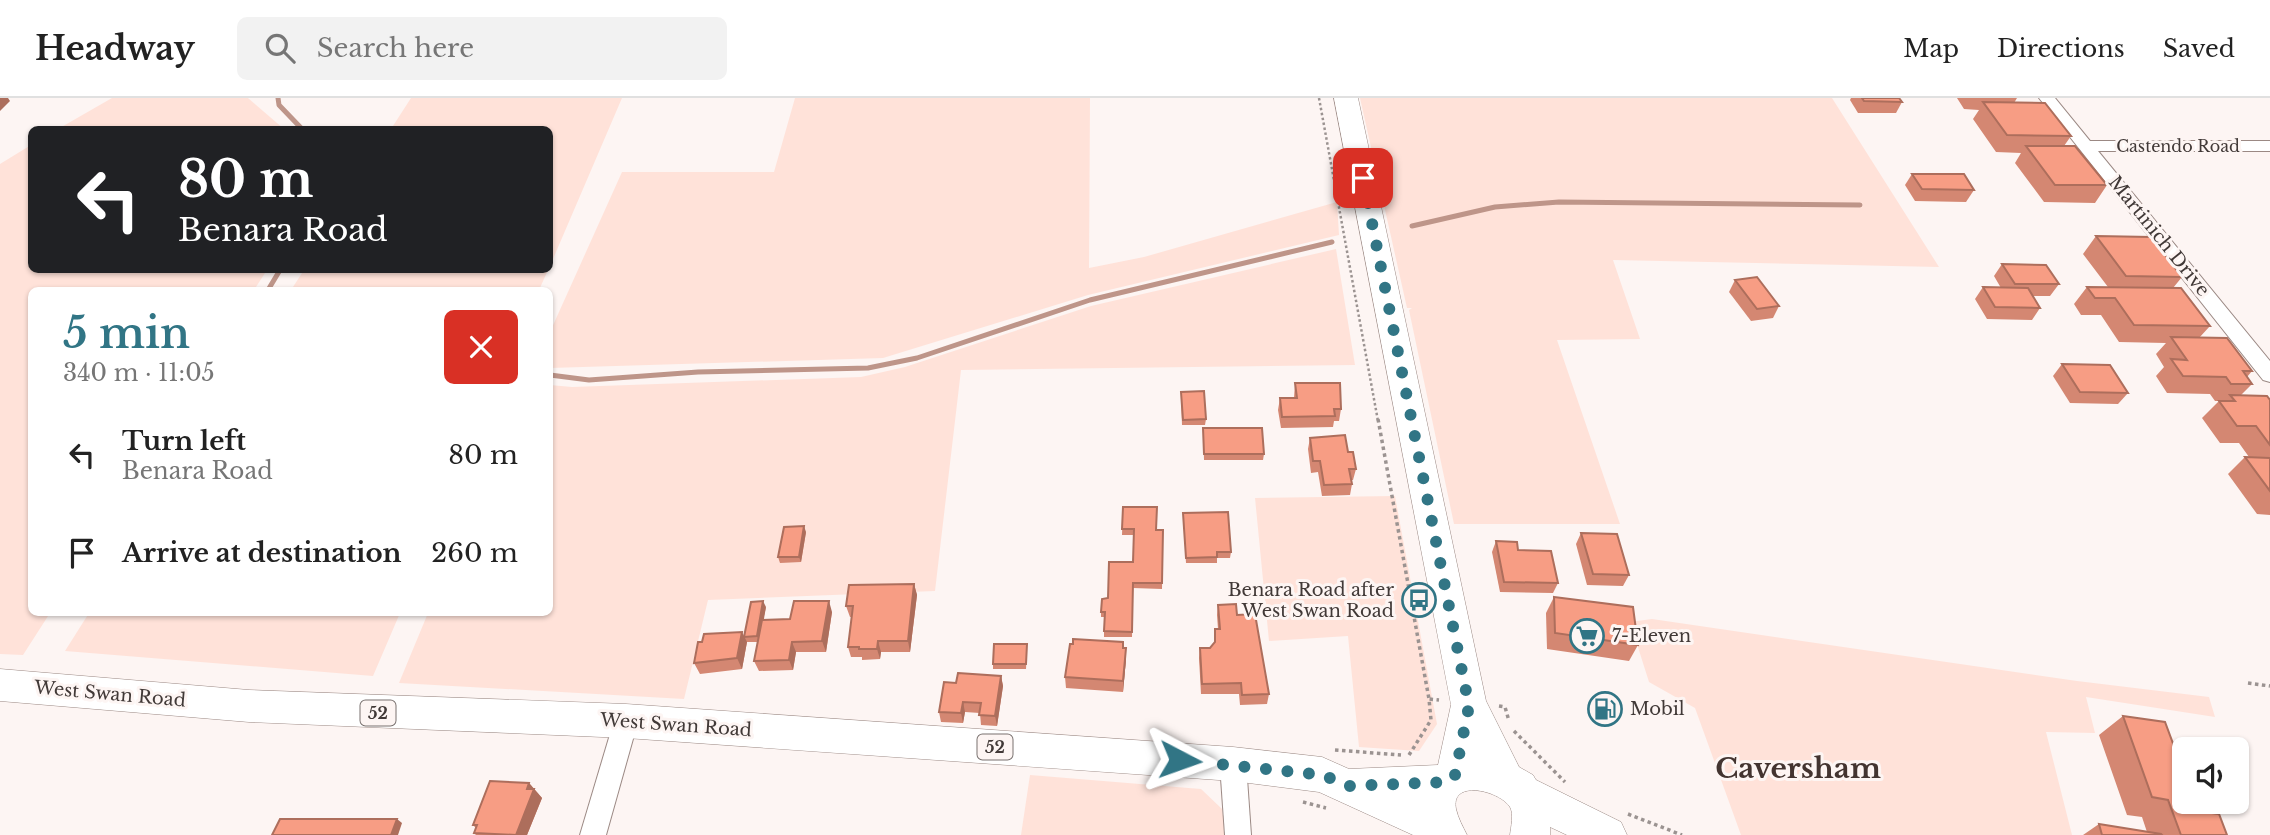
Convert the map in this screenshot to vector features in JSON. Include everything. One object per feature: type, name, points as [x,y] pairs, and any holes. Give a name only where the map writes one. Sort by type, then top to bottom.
[{"type":"main road","points":[[1346,98],[1469,706],[1513,785],[1531,811],[1530,835]]},
{"type":"main road","name":"West Swan Road","points":[[0,685],[249,706],[626,721],[1233,764],[1322,775],[1339,797],[1374,799],[1445,832]]},
{"type":"main road","points":[[1451,779],[1469,706]]},
{"type":"main road","name":"52","points":[[1445,832],[1437,806],[1440,793],[1451,779],[1477,770],[1513,785],[1607,835]]},
{"type":"main road","name":"West Swan Road","points":[[1339,797],[1451,779]]},
{"type":"street","name":"Martinich Drive","points":[[2047,98],[2270,375]]},
{"type":"street","name":"Castendo Road","points":[[2086,146],[2270,146]]},
{"type":"street","points":[[593,835],[626,721]]},
{"type":"street","points":[[1233,764],[1238,835]]},
{"type":"path","points":[[1319,98],[1429,699]]},
{"type":"path","points":[[2248,683],[2270,687]]},
{"type":"path","points":[[1290,799],[1339,797]]},
{"type":"shaded area","points":[[112,98],[248,98],[281,126],[63,126]]},
{"type":"shaded area","points":[[411,98],[622,98],[553,259],[553,126],[393,126]]},
{"type":"shaded area","points":[[795,98],[1090,98],[1089,268],[1144,257],[1337,202],[1339,235],[1088,295],[883,358],[553,368],[553,325],[622,172],[774,172]]},
{"type":"shaded area","points":[[1360,98],[1832,98],[1939,267],[1613,260],[1640,339],[1557,340],[1620,524],[1454,524],[1409,310],[1412,308],[1407,308]]},
{"type":"shaded area","points":[[28,147],[28,273],[265,273],[256,287],[28,287],[28,616],[48,616],[23,655],[0,654],[0,164]]},
{"type":"shaded area","points":[[1336,249],[1355,365],[961,370],[935,591],[708,600],[684,699],[399,683],[427,616],[553,616],[553,385],[572,387],[861,377],[905,367],[1091,306]]},
{"type":"shaded area","points":[[302,273],[547,273],[540,287],[293,287]]},
{"type":"shaded area","points":[[1395,496],[1437,724],[1419,751],[1359,747],[1348,636],[1269,641],[1255,498]]},
{"type":"shaded area","points":[[87,616],[399,616],[373,676],[65,651]]},
{"type":"shaded area","points":[[1652,619],[2077,681],[2209,697],[2215,717],[2086,697],[2095,733],[2046,732],[2072,835],[1741,835],[1695,708],[1649,682],[1630,622]]},
{"type":"shaded area","points":[[1030,775],[1201,789],[1222,809],[1226,835],[1021,835]]},
{"type":"building","points":[[1862,98],[1899,98],[1902,102],[1864,101]]},
{"type":"building","points":[[1983,102],[2045,103],[2071,136],[2007,135]]},
{"type":"building","points":[[2026,146],[2075,146],[2107,185],[2055,185]]},
{"type":"building","points":[[1912,174],[1964,174],[1974,190],[1922,189]]},
{"type":"building","points":[[2096,236],[2151,237],[2182,277],[2126,276]]},
{"type":"building","points":[[2002,264],[2046,265],[2059,284],[2015,284]]},
{"type":"building","points":[[1757,277],[1779,306],[1757,309],[1735,280]]},
{"type":"building","points":[[1983,287],[2028,288],[2040,308],[1995,307]]},
{"type":"building","points":[[2087,287],[2181,288],[2210,326],[2134,325],[2115,298],[2095,298]]},
{"type":"building","points":[[2171,337],[2227,338],[2252,371],[2243,371],[2252,384],[2231,384],[2226,377],[2183,376],[2171,359],[2187,360]]},
{"type":"building","points":[[2062,364],[2110,365],[2128,393],[2080,392]]},
{"type":"building","points":[[1295,383],[1340,383],[1341,409],[1334,409],[1335,416],[1282,417],[1280,398],[1297,398]]},
{"type":"building","points":[[1204,391],[1206,419],[1183,420],[1181,392]]},
{"type":"building","points":[[2230,395],[2267,396],[2270,400],[2270,445],[2256,426],[2237,426],[2219,401],[2235,401]]},
{"type":"building","points":[[1203,428],[1262,428],[1264,454],[1204,454]]},
{"type":"building","points":[[1345,435],[1348,452],[1353,452],[1356,469],[1349,469],[1352,484],[1324,485],[1320,461],[1313,461],[1310,438]]},
{"type":"building","points":[[2245,457],[2270,458],[2270,491]]},
{"type":"building","points":[[1123,507],[1157,507],[1156,530],[1163,530],[1162,583],[1133,583],[1132,632],[1104,631],[1105,612],[1101,612],[1102,599],[1108,598],[1109,562],[1133,562],[1134,529],[1122,529]]},
{"type":"building","points":[[1228,512],[1231,552],[1217,552],[1217,557],[1186,558],[1183,513]]},
{"type":"building","points":[[804,526],[799,557],[778,557],[784,527]]},
{"type":"building","points":[[1581,533],[1617,534],[1629,575],[1593,574]]},
{"type":"building","points":[[1496,541],[1517,542],[1518,550],[1551,551],[1558,583],[1504,582]]},
{"type":"building","points":[[914,584],[908,641],[878,641],[877,649],[848,647],[853,606],[846,606],[849,585]]},
{"type":"building","points":[[1554,597],[1633,607],[1638,645],[1555,633]]},
{"type":"building","points":[[763,601],[757,636],[744,637],[751,602]]},
{"type":"building","points":[[794,601],[829,601],[822,641],[792,642],[789,660],[754,661],[762,620],[790,619]]},
{"type":"building","points":[[1236,604],[1237,615],[1255,614],[1269,694],[1242,695],[1241,683],[1202,684],[1200,648],[1210,648],[1215,642],[1215,629],[1220,629],[1218,605]]},
{"type":"building","points":[[742,632],[737,658],[694,663],[698,642],[702,642],[704,634]]},
{"type":"building","points":[[1073,639],[1123,642],[1123,648],[1126,648],[1123,681],[1065,677]]},
{"type":"building","points":[[994,644],[1027,644],[1026,664],[993,664]]},
{"type":"building","points":[[958,673],[1001,676],[995,716],[979,715],[981,703],[963,702],[961,713],[939,712],[944,682],[956,683]]},
{"type":"building","points":[[2123,716],[2165,722],[2172,741],[2172,811],[2168,800],[2152,797]]},
{"type":"building","points":[[490,781],[529,783],[527,789],[534,789],[516,835],[474,833],[477,825],[473,825]]},
{"type":"building","points":[[2173,814],[2219,814],[2227,835],[2181,835]]},
{"type":"building","points":[[280,819],[397,819],[391,835],[272,835]]},
{"type":"building","points":[[2099,824],[2161,834],[2162,835],[2102,835]]},
{"type":"waterway","points":[[278,98],[279,105],[299,126]]},
{"type":"waterway","points":[[1412,226],[1495,207],[1559,202],[1860,205]]},
{"type":"waterway","points":[[553,375],[589,380],[698,372],[868,368],[917,358],[1090,300],[1332,242]]},
{"type":"waterway","points":[[270,287],[278,273]]},
{"type":"place","name":"Benara Road after West Swan Road","points":[[1419,600]]},
{"type":"place","name":"7-Eleven","points":[[1587,636]]},
{"type":"place","name":"Mobil","points":[[1605,709]]},
{"type":"district","name":"Caversham","points":[[1798,768]]},
{"type":"route","points":[[1180,760],[1322,775],[1350,786],[1447,782],[1455,775],[1469,706],[1363,178]]}]
